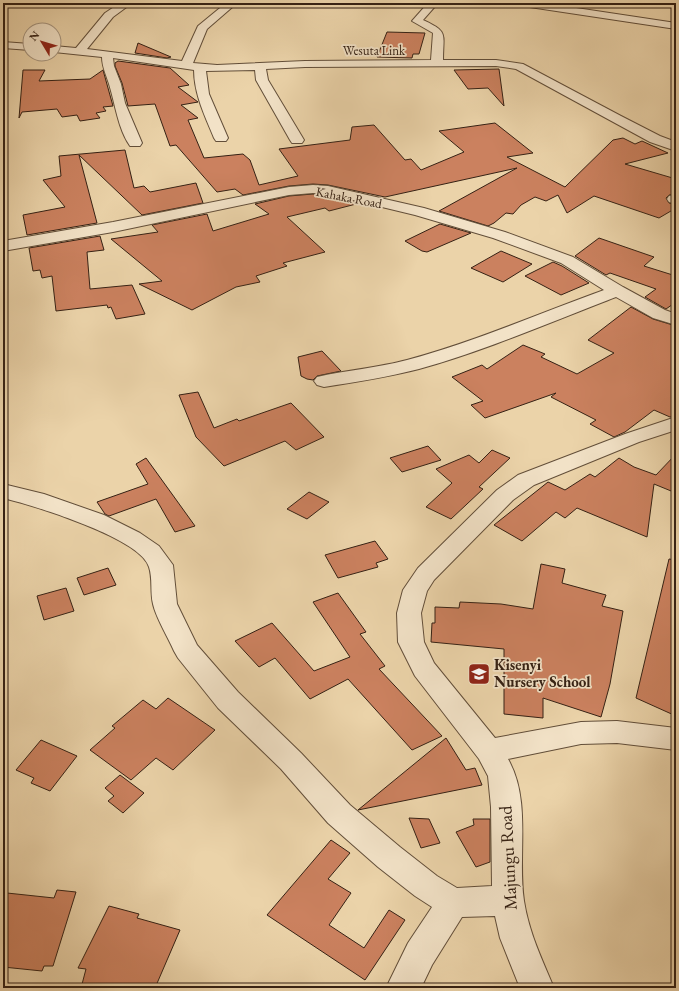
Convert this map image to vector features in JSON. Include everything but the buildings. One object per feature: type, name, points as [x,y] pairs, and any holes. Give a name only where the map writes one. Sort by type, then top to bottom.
[{"type":"street","points":[[79,51],[109,15],[127,3]]},
{"type":"street","points":[[186,65],[202,28],[232,3]]},
{"type":"street","points":[[434,3],[417,21],[436,30],[438,33],[437,63]]},
{"type":"street","points":[[523,3],[676,26]]},
{"type":"street","points":[[3,45],[22,46]]},
{"type":"street","name":"Wesuta Link","points":[[62,50],[107,54],[200,67],[305,64],[504,63],[519,66],[622,122],[655,139],[676,147]]},
{"type":"street","points":[[107,54],[108,66],[115,84],[118,103],[135,143]]},
{"type":"street","points":[[260,66],[262,80],[296,140]]},
{"type":"street","points":[[200,67],[199,74],[205,97],[221,138]]},
{"type":"street","name":"Kahaka Road","points":[[3,246],[113,227],[289,191],[312,189],[328,190],[419,211],[499,234],[567,260],[617,291],[659,314],[676,320]]},
{"type":"street","points":[[324,381],[388,371],[426,361],[521,328],[617,291]]},
{"type":"street","name":"Majungu Road","points":[[537,988],[516,938],[508,900],[506,807],[502,775],[489,752],[424,669],[411,642],[409,613],[415,590],[426,574],[505,495],[526,480],[588,454],[676,423]]},
{"type":"street","points":[[3,491],[36,499],[96,520],[132,538],[151,552],[161,565],[165,604],[187,651],[228,700],[291,761],[339,814],[389,857],[426,886],[453,903],[508,900]]},
{"type":"street","points":[[489,752],[581,733],[617,732],[676,739]]},
{"type":"street","points":[[403,988],[420,954],[453,903]]},
{"type":"place","name":"Kisenyi Nursery School","points":[[479,674]]}]
